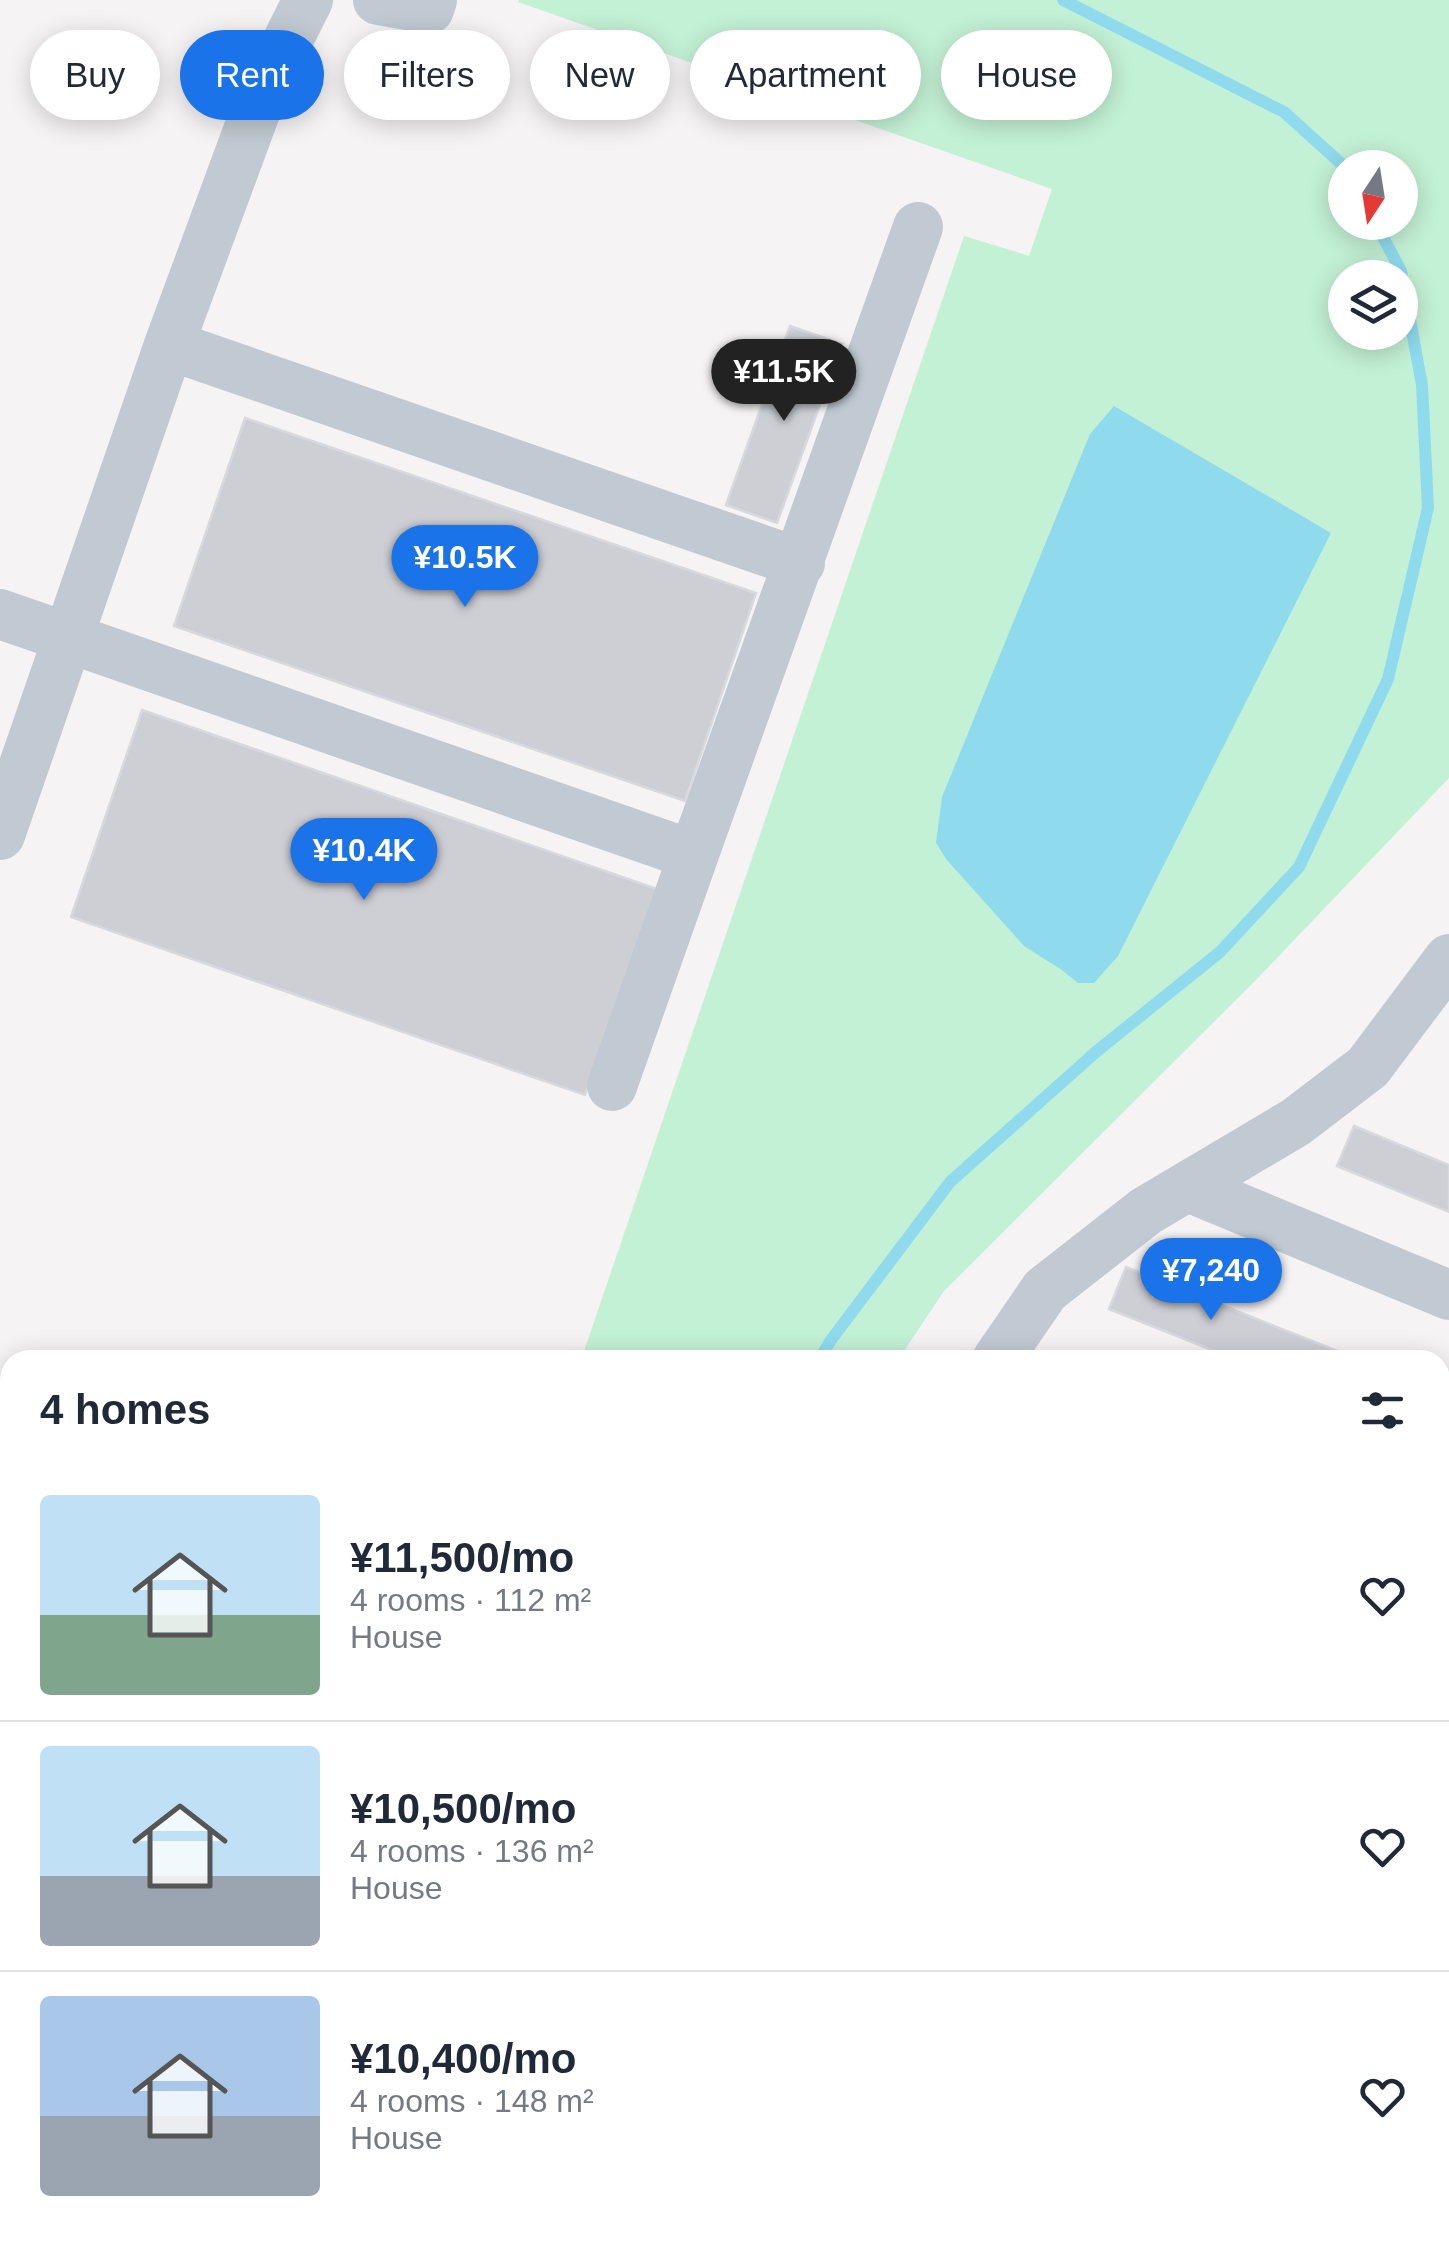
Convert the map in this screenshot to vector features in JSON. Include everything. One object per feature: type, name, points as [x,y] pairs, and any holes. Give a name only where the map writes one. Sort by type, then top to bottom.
[{"type":"street","points":[[0,835],[169,345],[264,88],[308,0]]},
{"type":"street","points":[[378,0],[429,9],[432,0]]},
{"type":"street","points":[[612,1086],[918,228]]},
{"type":"street","points":[[169,345],[800,563]]},
{"type":"street","points":[[0,614],[693,855]]},
{"type":"street","points":[[1004,1350],[1045,1290],[1146,1211],[1296,1122],[1429,1023],[1449,960]]},
{"type":"street","points":[[1188,1187],[1449,1295]]},
{"type":"green space","points":[[1449,0],[1449,778],[1254,982],[944,1291],[905,1350],[584,1350],[964,236],[1029,256],[1052,189],[855,120],[921,120],[921,30],[690,30],[690,62],[670,55],[670,30],[598,30],[518,2]]},
{"type":"water","points":[[1114,406],[1331,533],[1118,956],[1094,983],[1078,983],[1024,946],[936,843],[942,797],[1090,434]]},
{"type":"building","points":[[790,326],[842,344],[777,523],[726,505]]},
{"type":"building","points":[[245,418],[756,593],[685,801],[174,626]]},
{"type":"building","points":[[142,710],[657,889],[585,1095],[71,917]]},
{"type":"building","points":[[1354,1126],[1449,1165],[1449,1212],[1337,1166]]},
{"type":"building","points":[[1126,1267],[1335,1350],[1212,1350],[1109,1309]]},
{"type":"waterway","points":[[1063,0],[1284,112],[1328,152]]},
{"type":"waterway","points":[[825,1350],[950,1182],[1097,1051],[1220,952],[1299,867],[1388,679],[1428,508],[1422,385],[1401,271],[1385,240]]}]
